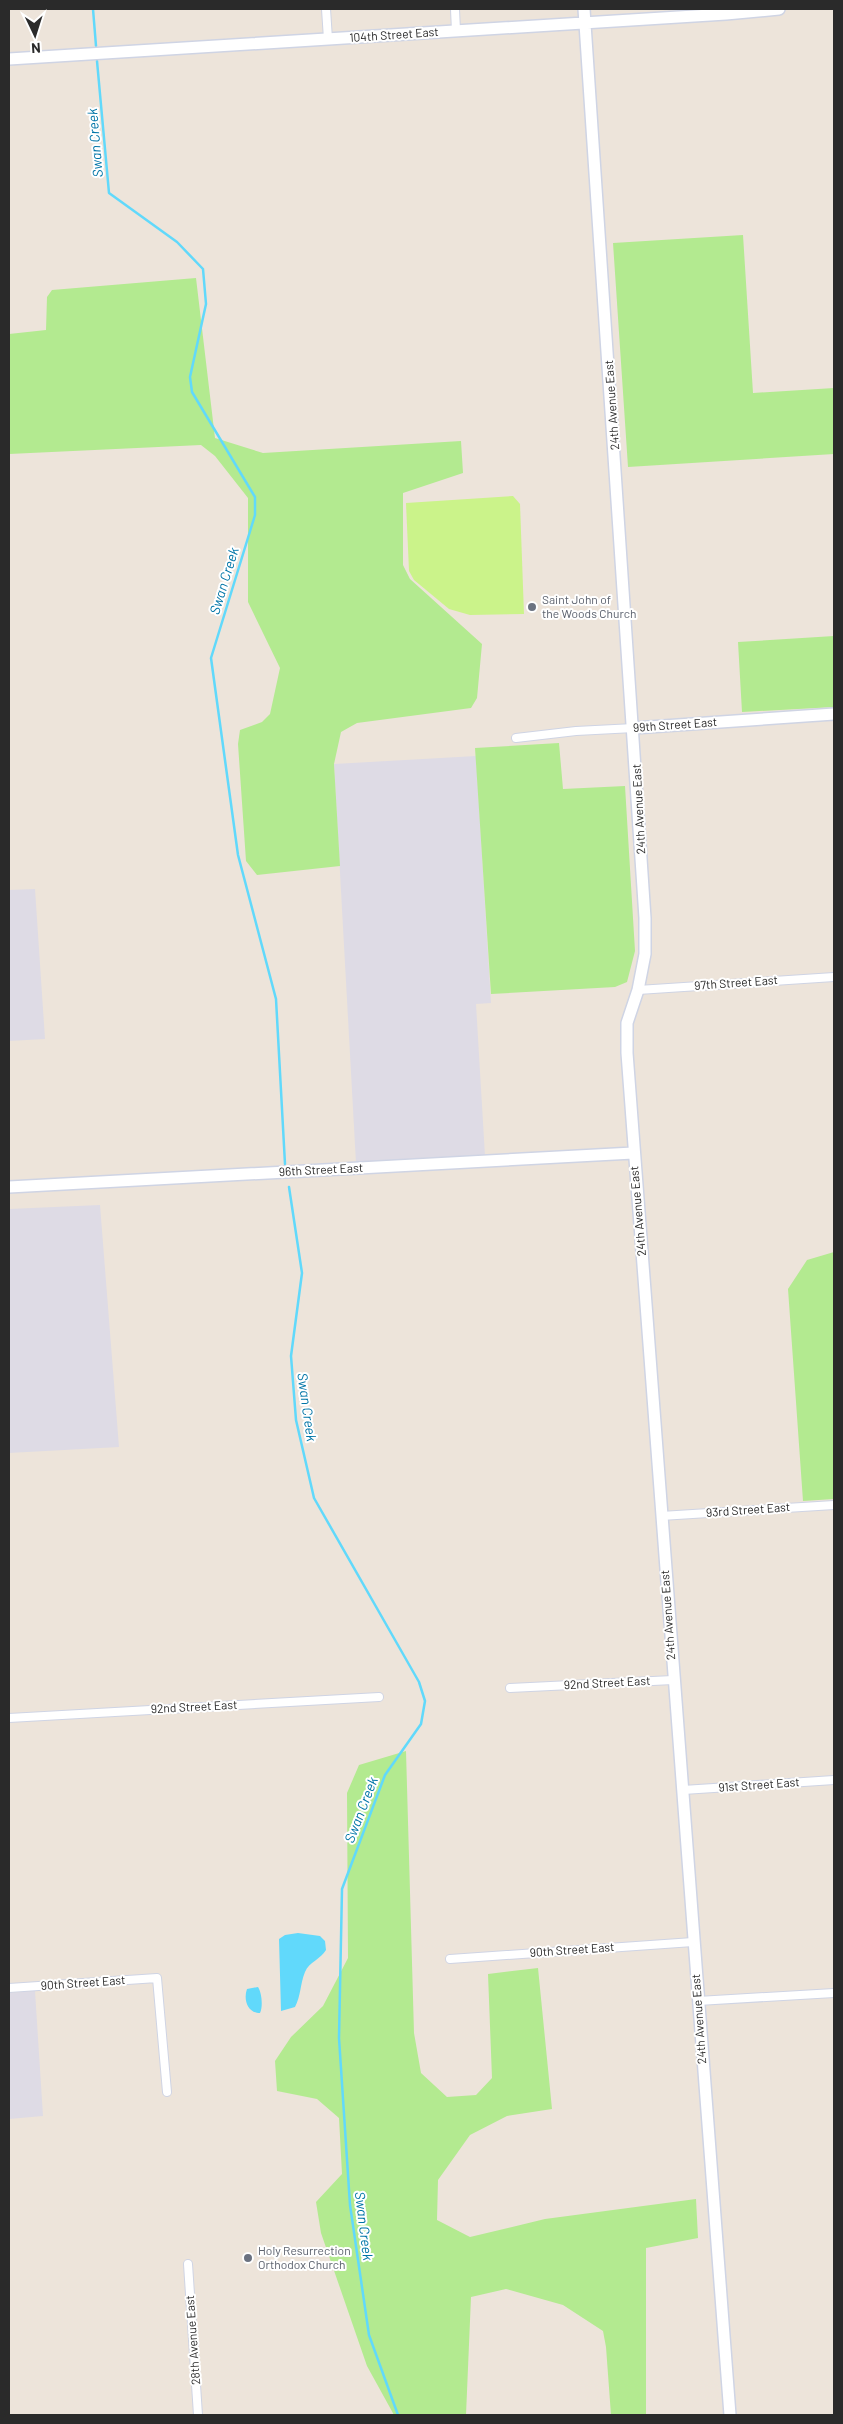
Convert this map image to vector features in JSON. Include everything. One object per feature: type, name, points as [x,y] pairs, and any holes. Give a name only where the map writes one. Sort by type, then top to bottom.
[{"type":"street","points":[[326,9],[328,40]]},
{"type":"street","points":[[455,9],[456,31]]},
{"type":"street","name":"24th Avenue East","points":[[584,9],[634,728],[646,942],[638,990],[627,1023],[633,1153],[730,2415]]},
{"type":"street","name":"104th Street East","points":[[9,59],[328,40],[779,9]]},
{"type":"street","name":"99th Street East","points":[[516,738],[576,731],[834,714]]},
{"type":"street","name":"97th Street East","points":[[638,990],[834,977]]},
{"type":"street","name":"96th Street East","points":[[9,1186],[633,1153]]},
{"type":"street","name":"93rd Street East","points":[[661,1516],[834,1505]]},
{"type":"street","name":"92nd Street East","points":[[510,1688],[673,1680]]},
{"type":"street","name":"92nd Street East","points":[[9,1718],[379,1697]]},
{"type":"street","name":"91st Street East","points":[[683,1790],[834,1780]]},
{"type":"street","name":"90th Street East","points":[[450,1959],[693,1942]]},
{"type":"street","name":"90th Street East","points":[[9,1988],[157,1978],[167,2092]]},
{"type":"street","points":[[698,2001],[834,1993]]},
{"type":"street","name":"28th Avenue East","points":[[188,2264],[198,2415]]},
{"type":"shaded area","points":[[476,756],[491,1003],[476,1004],[485,1156],[356,1163],[334,764]]},
{"type":"shaded area","points":[[35,889],[45,1039],[9,1041],[9,890]]},
{"type":"shaded area","points":[[100,1205],[119,1447],[9,1453],[9,1209]]},
{"type":"shaded area","points":[[35,1991],[43,2116],[9,2119],[9,1993]]},
{"type":"green space","points":[[743,235],[753,393],[834,388],[834,454],[628,467],[613,243]]},
{"type":"green space","points":[[196,278],[215,438],[263,453],[461,441],[463,473],[403,493],[403,565],[410,579],[482,644],[477,698],[471,708],[357,723],[341,732],[334,764],[340,866],[257,875],[246,861],[238,744],[240,730],[262,722],[270,714],[280,668],[248,602],[248,498],[215,456],[201,445],[9,454],[9,334],[46,330],[47,297],[52,290]]},
{"type":"green space","points":[[513,496],[520,504],[524,614],[470,615],[449,609],[414,580],[409,571],[406,503]]},
{"type":"green space","points":[[834,636],[834,707],[742,712],[738,642]]},
{"type":"green space","points":[[559,743],[563,789],[625,786],[635,951],[627,982],[615,987],[491,994],[475,748]]},
{"type":"green space","points":[[834,1252],[834,1499],[803,1501],[788,1289],[807,1260]]},
{"type":"green space","points":[[406,1751],[414,2033],[421,2073],[447,2097],[476,2095],[492,2078],[488,1974],[538,1968],[552,2109],[507,2116],[470,2135],[438,2180],[437,2220],[470,2237],[545,2219],[696,2199],[698,2238],[646,2248],[646,2415],[611,2415],[603,2331],[563,2305],[506,2289],[471,2297],[466,2415],[394,2415],[367,2366],[321,2233],[316,2202],[342,2174],[339,2118],[317,2099],[277,2091],[275,2061],[291,2037],[323,2006],[348,1958],[347,1793],[359,1765]]},
{"type":"water","points":[[298,1933],[320,1936],[325,1941],[326,1950],[312,1963],[303,1976],[295,2007],[281,2011],[279,1939],[285,1935]]},
{"type":"water","points":[[258,1987],[262,2000],[260,2013],[252,2011],[246,2001],[247,1989]]},
{"type":"waterway","name":"Swan Creek","points":[[93,9],[96,46]]},
{"type":"waterway","name":"Swan Creek","points":[[97,61],[109,193],[177,242],[203,269],[206,304],[190,377],[192,392],[255,497],[255,515],[211,658],[238,855],[276,999],[285,1164]]},
{"type":"waterway","name":"Swan Creek","points":[[289,1187],[302,1273],[291,1356],[296,1420],[314,1498],[419,1682],[425,1701],[421,1724],[385,1775],[342,1889],[339,2038],[350,2205],[369,2335],[398,2415]]},
{"type":"place","name":"Saint John of the Woods Church","points":[[532,607]]},
{"type":"place","name":"Holy Resurrection Orthodox Church","points":[[248,2258]]}]
